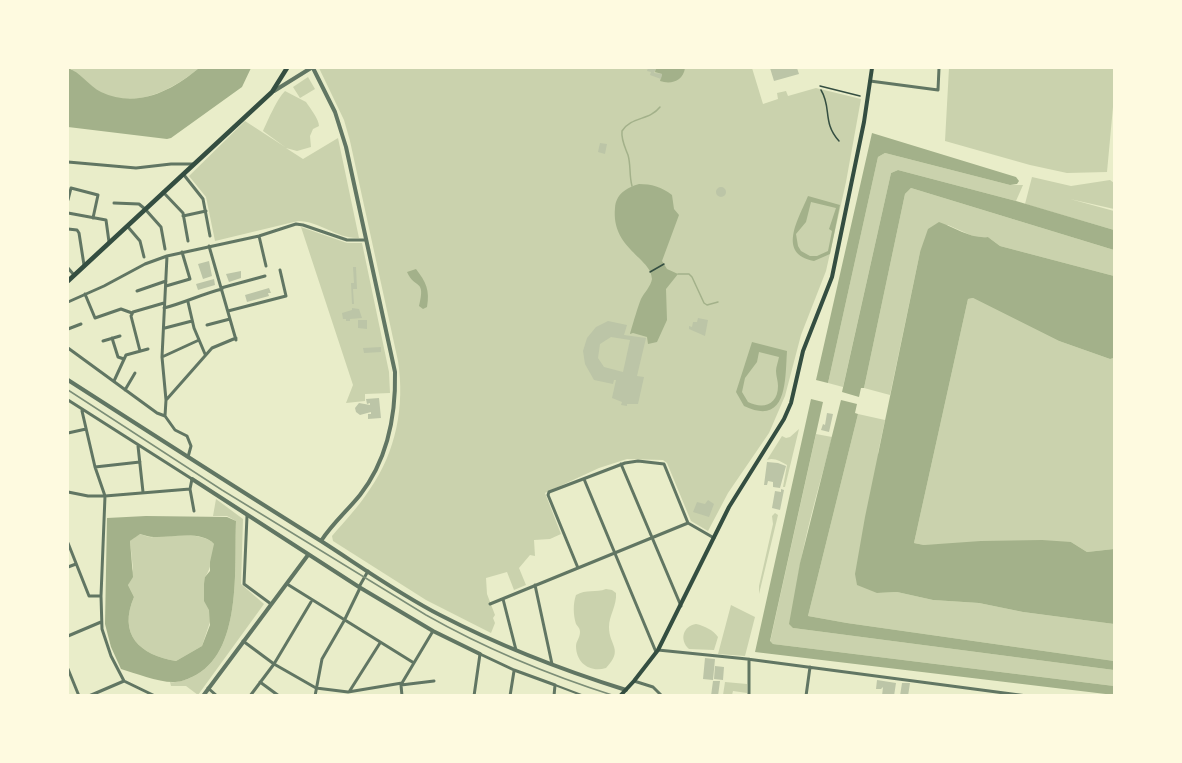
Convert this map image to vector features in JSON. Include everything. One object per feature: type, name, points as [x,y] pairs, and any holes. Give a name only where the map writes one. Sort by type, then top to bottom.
[{"type":"main road","points":[[68,281],[272,92],[287,68]]},
{"type":"main road","points":[[620,696],[657,652],[729,507],[784,419],[791,403],[805,345],[832,277],[858,153],[872,68]]},
{"type":"street","points":[[272,92],[312,68],[335,112],[341,128],[395,372],[394,411],[389,439],[372,477],[321,541]]},
{"type":"street","points":[[870,81],[938,90],[939,68]]},
{"type":"street","points":[[68,162],[136,168],[194,164]]},
{"type":"street","points":[[183,174],[203,199],[210,236]]},
{"type":"street","points":[[68,200],[70,188],[98,195],[93,218]]},
{"type":"street","points":[[163,192],[183,216],[188,241]]},
{"type":"street","points":[[114,202],[139,204],[145,209],[161,227],[165,249]]},
{"type":"street","points":[[183,216],[206,211]]},
{"type":"street","points":[[68,213],[106,220],[109,242]]},
{"type":"street","points":[[68,302],[145,264],[167,256],[258,236],[299,224],[347,240],[366,240]]},
{"type":"street","points":[[127,225],[140,241],[144,257]]},
{"type":"street","points":[[68,229],[77,230],[79,233],[84,265]]},
{"type":"street","points":[[258,236],[266,266]]},
{"type":"street","points":[[166,400],[212,348],[236,339],[209,246]]},
{"type":"street","points":[[166,286],[190,279],[182,252]]},
{"type":"street","points":[[167,256],[162,357],[166,400],[165,416],[175,430],[183,433],[189,441],[191,446],[188,457]]},
{"type":"street","points":[[68,268],[74,275]]},
{"type":"street","points":[[228,311],[286,296],[280,270]]},
{"type":"street","points":[[85,294],[95,318],[121,309],[132,313],[188,302],[199,295],[265,276]]},
{"type":"street","points":[[137,291],[166,281]]},
{"type":"street","points":[[188,302],[192,321],[206,354]]},
{"type":"street","points":[[132,313],[140,351]]},
{"type":"street","points":[[207,325],[230,319]]},
{"type":"street","points":[[164,328],[192,321]]},
{"type":"street","points":[[68,329],[81,324]]},
{"type":"street","points":[[103,341],[120,336]]},
{"type":"street","points":[[112,338],[118,357],[124,359]]},
{"type":"street","points":[[162,357],[199,340]]},
{"type":"street","points":[[68,348],[157,414],[165,416]]},
{"type":"street","points":[[114,381],[126,355],[148,348]]},
{"type":"street","points":[[125,390],[135,373]]},
{"type":"street","points":[[68,380],[441,616],[553,666],[626,690]]},
{"type":"street","points":[[68,400],[247,516],[433,631],[514,670],[584,696]]},
{"type":"street","points":[[82,409],[95,467],[105,496],[101,622],[111,656],[124,681],[155,696]]},
{"type":"street","points":[[68,433],[86,429]]},
{"type":"street","points":[[138,446],[143,492]]},
{"type":"street","points":[[578,568],[548,495],[549,492],[621,464],[638,461],[664,464],[688,523],[714,538]]},
{"type":"street","points":[[95,467],[140,462]]},
{"type":"street","points":[[621,464],[681,606]]},
{"type":"street","points":[[192,479],[190,489],[194,511]]},
{"type":"street","points":[[584,479],[657,652],[749,659],[1027,696]]},
{"type":"street","points":[[68,492],[88,496],[105,496],[190,489]]},
{"type":"street","points":[[247,516],[244,584],[271,604]]},
{"type":"street","points":[[490,604],[688,523]]},
{"type":"street","points":[[68,543],[89,596],[101,596]]},
{"type":"street","points":[[203,696],[309,555]]},
{"type":"street","points":[[68,567],[76,564]]},
{"type":"street","points":[[315,696],[322,659],[344,621],[368,571]]},
{"type":"street","points":[[287,584],[414,663]]},
{"type":"street","points":[[535,585],[553,666]]},
{"type":"street","points":[[503,599],[517,651]]},
{"type":"street","points":[[250,696],[274,664],[312,601]]},
{"type":"street","points":[[68,636],[101,622]]},
{"type":"street","points":[[402,696],[402,684],[433,631]]},
{"type":"street","points":[[243,641],[274,664],[316,688],[348,692],[434,681]]},
{"type":"street","points":[[348,692],[380,643]]},
{"type":"street","points":[[474,696],[480,654]]},
{"type":"street","points":[[749,659],[749,696]]},
{"type":"street","points":[[807,696],[810,667]]},
{"type":"street","points":[[68,669],[79,696]]},
{"type":"street","points":[[510,696],[514,670]]},
{"type":"street","points":[[89,696],[124,681]]},
{"type":"street","points":[[634,681],[653,687],[663,696]]},
{"type":"street","points":[[260,682],[279,696]]},
{"type":"street","points":[[554,696],[555,686]]},
{"type":"street","points":[[208,688],[218,696]]},
{"type":"path","points":[[839,141],[828,124],[826,102],[821,88],[860,96]]},
{"type":"path","points":[[650,272],[664,264]]},
{"type":"shaded area","points":[[68,68],[101,92],[127,99],[153,95],[165,90],[199,68],[251,68],[242,87],[167,139],[68,127]]},
{"type":"shaded area","points":[[70,68],[199,68],[165,90],[139,98],[126,99],[99,92]]},
{"type":"shaded area","points":[[319,68],[752,68],[763,104],[778,99],[777,93],[786,91],[788,96],[816,88],[861,99],[846,182],[826,271],[801,335],[785,396],[769,433],[728,493],[708,531],[691,521],[667,463],[663,460],[627,459],[599,468],[545,493],[561,534],[550,539],[534,540],[535,556],[530,555],[519,568],[526,585],[514,590],[507,572],[486,578],[487,594],[495,615],[491,633],[426,600],[333,541],[332,536],[366,495],[386,460],[399,412],[400,378],[350,141],[344,120]]},
{"type":"shaded area","points":[[656,68],[685,68],[679,79],[668,82],[660,81],[662,74],[655,72]]},
{"type":"shaded area","points":[[949,68],[1114,68],[1114,103],[1107,172],[1067,173],[945,141]]},
{"type":"shaded area","points":[[308,77],[315,89],[300,98],[293,87]]},
{"type":"shaded area","points":[[285,91],[306,102],[319,123],[310,136],[311,147],[297,151],[286,148],[303,159],[338,138],[359,238],[343,236],[314,224],[298,221],[215,241],[206,197],[189,176],[245,121],[285,147],[263,131]]},
{"type":"shaded area","points":[[872,133],[1016,177],[1019,181],[1017,184],[1010,185],[885,153],[878,157],[828,383],[816,380]]},
{"type":"shaded area","points":[[885,153],[1010,185],[1023,185],[1016,201],[898,170],[891,173],[843,387],[828,383],[878,157]]},
{"type":"shaded area","points":[[898,170],[1114,230],[1114,250],[911,188],[905,194],[864,388],[861,388],[859,397],[842,392],[891,173]]},
{"type":"shaded area","points":[[1032,177],[1071,186],[1110,180],[1114,183],[1114,209],[1070,199],[1114,211],[1114,230],[1025,204]]},
{"type":"shaded area","points":[[639,184],[656,186],[672,195],[674,209],[679,215],[662,261],[667,269],[678,274],[666,289],[667,320],[657,342],[648,344],[647,337],[630,334],[641,299],[652,279],[646,265],[625,243],[615,222],[617,199],[626,190]]},
{"type":"shaded area","points":[[911,188],[1114,250],[1114,276],[1000,246],[988,237],[977,238],[948,225],[920,252],[890,395],[864,388],[905,194]]},
{"type":"shaded area","points":[[808,196],[840,205],[830,254],[814,261],[802,257],[796,251],[793,243],[796,224]],"holes":[[[811,202],[836,208],[829,229],[832,231],[828,251],[817,256],[810,256],[801,251],[796,234],[806,222]]]},
{"type":"shaded area","points":[[939,222],[970,235],[988,237],[1000,246],[1114,276],[1114,358],[1110,359],[1059,341],[973,298],[968,299],[914,543],[924,545],[1042,540],[1071,542],[1087,552],[1114,549],[1114,624],[1023,612],[979,603],[933,600],[897,592],[877,593],[857,585],[855,574],[865,517],[920,252],[928,229]]},
{"type":"shaded area","points":[[301,227],[347,243],[362,243],[389,372],[390,393],[365,394],[365,401],[346,403],[353,385]]},
{"type":"shaded area","points":[[416,269],[425,282],[427,291],[427,307],[423,309],[419,306],[421,291],[419,285],[407,272]]},
{"type":"shaded area","points":[[973,298],[1059,341],[1110,359],[1114,358],[1114,549],[1087,552],[1071,542],[924,545],[914,543],[968,299]]},
{"type":"shaded area","points":[[752,342],[787,351],[784,386],[776,405],[769,410],[758,411],[744,406],[736,392]],"holes":[[[759,352],[779,357],[776,369],[778,386],[776,397],[765,405],[748,402],[742,392],[745,378],[757,362]]]},
{"type":"shaded area","points":[[811,399],[823,402],[770,641],[773,644],[1114,686],[1114,695],[755,652]]},
{"type":"shaded area","points":[[841,400],[857,404],[855,413],[858,414],[808,616],[1114,661],[1114,670],[793,628],[789,624],[800,563]]},
{"type":"shaded area","points":[[858,414],[885,420],[878,453],[877,593],[897,592],[933,600],[979,603],[1023,612],[1114,624],[1114,661],[808,616]]},
{"type":"shaded area","points":[[799,429],[785,487],[783,487],[787,465],[775,459],[767,460],[782,436],[790,437]]},
{"type":"shaded area","points":[[816,434],[832,437],[802,556],[793,628],[1114,670],[1114,686],[770,642]]},
{"type":"shaded area","points":[[216,499],[243,519],[241,584],[264,604],[198,695],[186,686],[171,686],[170,682],[179,682],[192,677],[208,666],[220,650],[228,630],[235,585],[236,521],[227,516],[213,516]]},
{"type":"shaded area","points":[[775,513],[778,515],[759,594],[773,524],[772,516]]},
{"type":"shaded area","points":[[227,517],[236,521],[235,585],[228,630],[220,650],[208,666],[192,677],[179,682],[169,682],[121,669],[111,647],[105,624],[107,518]],"holes":[[[140,534],[154,537],[202,537],[214,544],[210,571],[205,577],[204,584],[204,601],[209,610],[210,625],[202,646],[176,661],[152,654],[142,648],[135,641],[131,632],[130,610],[134,597],[128,585],[133,577],[130,541]]]},
{"type":"shaded area","points":[[139,534],[151,537],[202,537],[214,544],[212,561],[205,577],[211,619],[202,646],[176,661],[152,654],[142,648],[135,641],[131,632],[130,610],[134,597],[128,585],[133,569],[130,541]]},
{"type":"shaded area","points":[[606,589],[616,593],[609,627],[615,652],[606,668],[589,668],[578,657],[576,644],[580,632],[574,617],[574,602],[576,595],[580,593]]},
{"type":"shaded area","points":[[731,605],[755,617],[745,656],[718,654]]},
{"type":"shaded area","points":[[696,624],[714,632],[718,637],[714,650],[689,649],[686,645],[683,638],[685,630]]},
{"type":"shaded area","points":[[725,682],[747,684],[747,693],[733,691],[732,695],[723,695]]},
{"type":"building","points":[[648,68],[656,68],[654,73],[662,74],[661,79],[650,75]]},
{"type":"building","points":[[770,68],[797,68],[799,74],[774,81]]},
{"type":"building","points":[[600,143],[607,144],[605,154],[598,152]]},
{"type":"building","points":[[721,187],[725,188],[725,196],[721,197],[717,196],[716,192],[717,188]]},
{"type":"building","points":[[209,261],[212,276],[203,279],[198,264]]},
{"type":"building","points":[[353,267],[356,267],[357,289],[353,289],[354,304],[352,304],[351,283],[354,283]]},
{"type":"building","points":[[241,271],[241,278],[229,282],[226,274]]},
{"type":"building","points":[[214,279],[215,285],[198,290],[196,284]]},
{"type":"building","points":[[269,288],[271,293],[268,293],[269,296],[247,302],[245,295]]},
{"type":"building","points":[[352,308],[359,309],[362,318],[346,321],[342,313]]},
{"type":"building","points":[[698,318],[708,320],[705,336],[689,329],[689,326],[692,327],[693,322],[697,322]]},
{"type":"building","points":[[358,320],[367,320],[367,329],[358,328]]},
{"type":"building","points":[[608,321],[627,325],[624,335],[646,338],[637,376],[644,377],[638,404],[621,405],[622,402],[612,398],[616,380],[613,384],[594,380],[585,364],[583,351],[587,338],[596,327]],"holes":[[[611,337],[630,340],[623,372],[604,367],[598,358],[600,344]]]},
{"type":"building","points":[[381,347],[381,352],[364,353],[363,348]]},
{"type":"building","points":[[379,398],[381,418],[368,419],[368,414],[371,412],[360,415],[356,412],[355,408],[359,403],[370,405],[370,403],[367,404],[366,399]]},
{"type":"building","points":[[827,413],[833,414],[829,432],[821,430],[823,424],[825,425]]},
{"type":"building","points":[[767,462],[786,466],[780,488],[773,487],[773,482],[768,481],[767,485],[764,485]]},
{"type":"building","points":[[781,489],[784,490],[780,510],[772,508],[775,491],[781,492]]},
{"type":"building","points":[[708,500],[714,504],[709,517],[693,512],[697,502],[705,504]]},
{"type":"building","points":[[705,658],[715,659],[713,680],[703,679]]},
{"type":"building","points":[[715,666],[724,667],[723,680],[714,679]]},
{"type":"building","points":[[877,680],[896,683],[894,696],[882,696],[883,687],[876,689]]},
{"type":"building","points":[[713,681],[720,681],[718,696],[711,696]]},
{"type":"building","points":[[902,683],[910,683],[908,696],[900,696]]},
{"type":"waterway","points":[[632,186],[629,159],[622,131],[626,126],[651,115],[660,107]]},
{"type":"waterway","points":[[678,274],[689,274],[692,277],[704,303],[707,305],[718,302]]},
{"type":"railway","points":[[68,390],[222,490],[426,615],[518,660],[615,696]]}]
